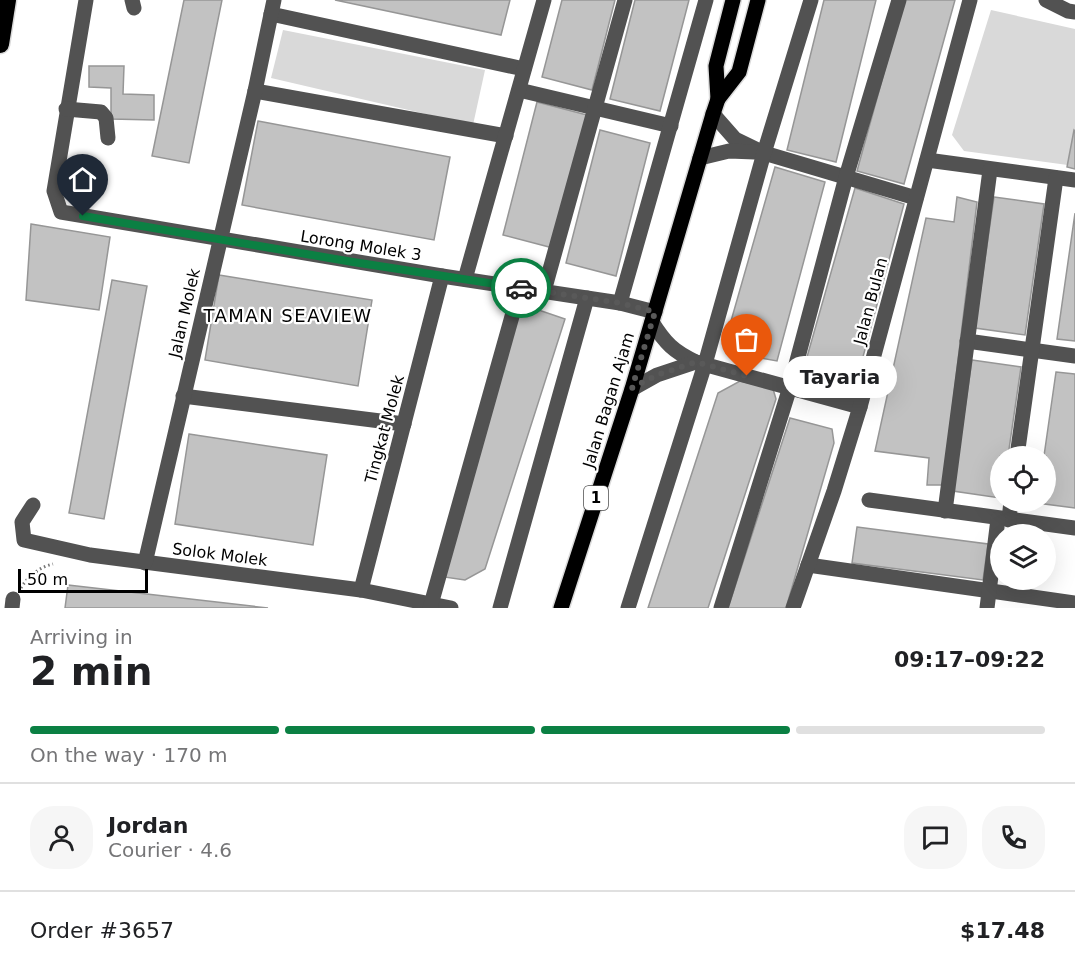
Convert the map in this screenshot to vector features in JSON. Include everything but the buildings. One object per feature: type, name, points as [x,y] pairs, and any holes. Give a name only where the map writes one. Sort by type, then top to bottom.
[{"type":"highway","points":[[0,44],[7,0]]},
{"type":"main road","name":"Jalan Bagan Ajam","points":[[718,99],[716,66],[733,0]]},
{"type":"main road","name":"Jalan Bagan Ajam","points":[[561,608],[632,388],[713,114],[718,99],[739,72],[758,0]]},
{"type":"street","points":[[86,0],[66,109],[101,112],[106,118],[108,138]]},
{"type":"street","points":[[465,279],[544,0]]},
{"type":"street","points":[[544,291],[625,0]]},
{"type":"street","points":[[620,303],[706,0]]},
{"type":"street","points":[[628,608],[811,0]]},
{"type":"street","points":[[721,608],[790,387],[846,177],[899,0]]},
{"type":"street","name":"Jalan Bulan","points":[[794,608],[860,406],[970,0]]},
{"type":"street","points":[[1046,0],[1075,12]]},
{"type":"street","points":[[272,7],[524,69]]},
{"type":"street","name":"Jalan Molek","points":[[144,563],[255,91],[272,7]]},
{"type":"street","points":[[519,90],[671,126]]},
{"type":"street","points":[[255,91],[506,136]]},
{"type":"street","name":"Lorong Molek 3","points":[[66,109],[54,191],[61,212],[219,240],[620,303],[653,317]]},
{"type":"street","points":[[713,114],[735,139],[764,153],[916,198]]},
{"type":"street","points":[[700,158],[729,151],[764,153]]},
{"type":"street","points":[[927,160],[1075,180]]},
{"type":"street","points":[[945,511],[990,170]]},
{"type":"street","points":[[1018,446],[1056,178]]},
{"type":"street","name":"Tingkat Molek","points":[[361,590],[442,276]]},
{"type":"street","points":[[431,606],[520,288]]},
{"type":"street","points":[[500,608],[587,298]]},
{"type":"street","points":[[653,317],[663,340],[679,354],[700,363],[860,406]]},
{"type":"street","points":[[967,341],[1075,356]]},
{"type":"street","points":[[632,388],[657,375],[700,363]]},
{"type":"street","points":[[183,396],[404,424]]},
{"type":"street","points":[[869,500],[1075,528]]},
{"type":"street","name":"Solok Molek","points":[[33,505],[22,522],[24,540],[90,555],[361,590],[431,606],[451,608]]},
{"type":"street","points":[[987,608],[1006,512]]},
{"type":"street","points":[[808,565],[1075,603]]},
{"type":"path","points":[[13,603],[27,578],[47,565],[58,563]]},
{"type":"shaded area","points":[[991,10],[1075,29],[1075,166],[964,151],[952,135]]},
{"type":"shaded area","points":[[283,30],[485,70],[473,125],[271,78]]},
{"type":"way so far","points":[[521,288],[620,303],[655,312],[632,388],[657,375],[696,362],[747,376]]},
{"type":"place","name":"Tayaria","points":[[747,376]]},
{"type":"district","name":"TAMAN SEAVIEW","points":[[288,316]]},
{"type":"route","points":[[83,216],[521,288]]}]
